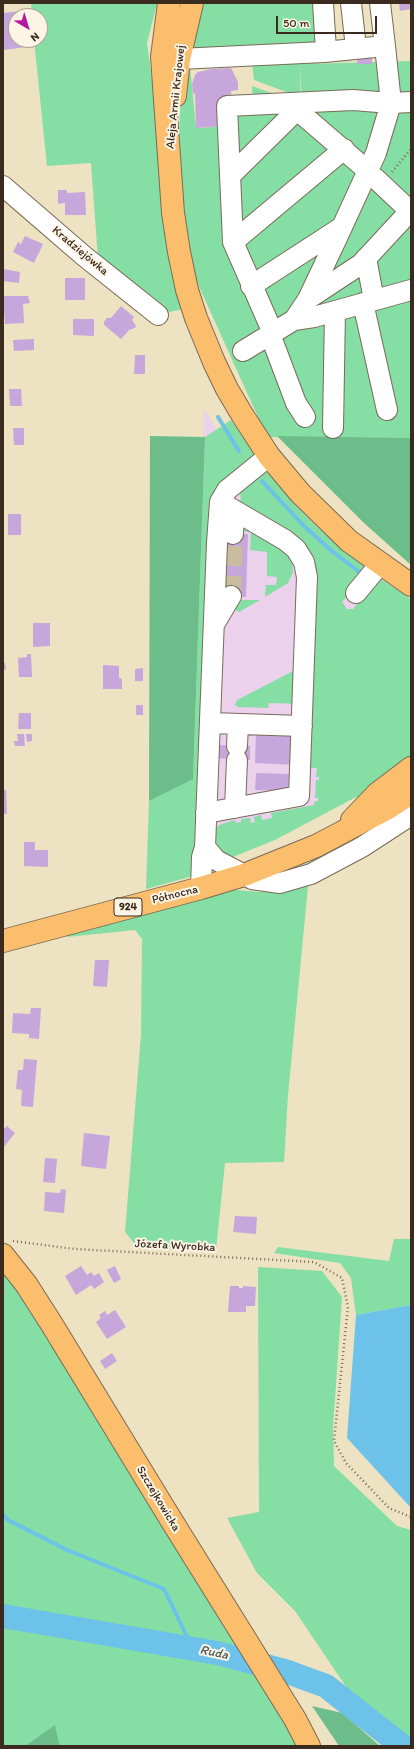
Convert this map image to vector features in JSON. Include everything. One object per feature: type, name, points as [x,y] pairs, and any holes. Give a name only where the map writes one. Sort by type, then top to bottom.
[{"type":"main road","name":"Aleja Armii Krajowej","points":[[169,3],[162,57],[169,169],[173,213],[179,252],[187,290],[196,318],[227,389],[269,456],[305,498],[350,541],[380,564],[411,584]]},
{"type":"main road","name":"Aleja Armii Krajowej","points":[[169,169],[179,59],[192,3]]},
{"type":"main road","name":"Północna","points":[[342,832],[378,793],[411,768]]},
{"type":"main road","name":"Północna","points":[[3,941],[244,875],[316,846],[388,808],[411,793]]},
{"type":"main road","name":"Szczejkowicka","points":[[6,1249],[247,1644],[295,1719],[309,1746]]},
{"type":"street","points":[[323,3],[326,51]]},
{"type":"street","points":[[351,3],[356,48]]},
{"type":"street","points":[[294,320],[308,299],[342,227],[375,178],[376,152],[391,104],[380,3]]},
{"type":"street","points":[[179,59],[326,51],[384,46]]},
{"type":"street","points":[[304,417],[296,403],[271,334],[233,242],[228,106],[297,107],[353,100],[391,104],[411,102]]},
{"type":"street","points":[[297,107],[411,211],[361,264],[308,299]]},
{"type":"street","points":[[230,176],[297,107]]},
{"type":"street","points":[[233,242],[344,149]]},
{"type":"street","name":"Kradziejówka","points":[[3,186],[84,256],[158,315]]},
{"type":"street","points":[[251,286],[342,227]]},
{"type":"street","points":[[366,258],[368,302],[387,410]]},
{"type":"street","points":[[243,351],[294,320],[314,317],[411,290]]},
{"type":"street","points":[[333,428],[335,311]]},
{"type":"street","points":[[233,534],[227,490],[269,456]]},
{"type":"street","points":[[201,888],[202,857],[205,847],[217,543],[228,506]]},
{"type":"street","points":[[206,813],[299,796],[308,577],[304,562],[296,549],[285,540],[228,506]]},
{"type":"street","points":[[356,593],[380,564]]},
{"type":"street","points":[[214,624],[231,596]]},
{"type":"street","points":[[210,723],[302,726]]},
{"type":"street","points":[[235,808],[238,724]]},
{"type":"street","points":[[205,847],[216,860],[252,879],[280,883],[310,874],[362,848],[411,816]]},
{"type":"path","points":[[375,178],[411,149]]},
{"type":"path","name":"Józefa Wyrobka","points":[[6,1249],[15,1241],[75,1249],[314,1262],[342,1278],[348,1307],[334,1441],[346,1463],[389,1508],[411,1517]]},
{"type":"shaded area","points":[[204,409],[238,462],[365,586],[320,806],[195,859]]},
{"type":"green space","points":[[31,3],[157,3],[147,43],[161,148],[170,269],[184,309],[169,312],[98,259],[91,163],[47,166],[35,48],[48,48],[48,8],[31,8]]},
{"type":"green space","points":[[202,3],[318,3],[323,43],[198,54],[189,46]]},
{"type":"green space","points":[[351,56],[351,61],[305,64],[411,61],[411,438],[267,437],[197,282],[186,238],[179,133],[182,74],[190,66],[196,128],[231,126],[231,115],[301,98],[300,64],[300,97],[254,80],[252,63]]},
{"type":"green space","points":[[252,86],[288,99],[253,102]]},
{"type":"green space","points":[[231,420],[254,454],[237,474],[204,702],[193,876],[146,889],[149,801],[193,778],[205,437]]},
{"type":"green space","points":[[150,436],[205,437],[193,779],[149,801]]},
{"type":"green space","points":[[277,436],[411,438],[411,565],[364,523]]},
{"type":"green space","points":[[264,472],[268,473],[296,506],[319,529],[366,568],[366,575],[342,602],[347,609],[353,609],[379,578],[411,599],[411,760],[360,798],[356,797],[275,840],[228,859],[212,843],[215,830],[219,825],[235,820],[236,823],[241,822],[241,819],[250,818],[251,823],[255,822],[254,817],[261,815],[262,820],[272,818],[271,813],[314,805],[315,801],[318,801],[318,798],[315,798],[316,780],[319,780],[319,777],[316,777],[317,768],[307,768],[314,572],[241,503],[240,492]]},
{"type":"green space","points":[[240,524],[281,546],[292,558],[293,572],[288,583],[265,597],[266,585],[276,585],[277,577],[267,576],[267,552],[250,550],[251,532],[237,531]]},
{"type":"green space","points":[[234,600],[260,600],[239,612],[234,609]]},
{"type":"green space","points":[[299,668],[301,704],[269,703],[268,708],[238,707],[235,705],[237,700]]},
{"type":"green space","points":[[308,886],[288,1095],[284,1162],[225,1163],[216,1250],[139,1249],[125,1232],[141,1035],[142,939],[135,930],[67,937],[69,930],[142,911],[235,890],[261,892]]},
{"type":"green space","points":[[394,1239],[411,1239],[411,1305],[356,1315],[351,1278],[340,1263],[274,1253],[278,1247],[389,1261]]},
{"type":"green space","points":[[258,1267],[322,1271],[342,1297],[333,1428],[334,1466],[397,1526],[411,1530],[411,1745],[359,1706],[295,1611],[257,1573],[227,1518],[259,1512]]},
{"type":"green space","points":[[3,1271],[15,1285],[299,1746],[60,1746],[55,1726],[25,1746],[3,1746]]},
{"type":"green space","points":[[312,1706],[342,1713],[380,1746],[339,1746]]},
{"type":"green space","points":[[55,1725],[60,1746],[25,1746]]},
{"type":"water","points":[[411,1305],[411,1508],[347,1438],[356,1315]]},
{"type":"building","points":[[399,3],[411,3],[411,9],[400,11]]},
{"type":"building","points":[[8,12],[8,48],[18,48],[3,50],[3,13]]},
{"type":"building","points":[[372,57],[372,64],[357,64],[357,58]]},
{"type":"building","points":[[231,68],[238,82],[238,90],[231,91],[232,104],[217,105],[217,113],[225,126],[196,128],[195,93],[193,94],[192,84],[195,75],[198,72],[211,69]]},
{"type":"building","points":[[58,190],[67,190],[67,193],[85,192],[86,215],[65,215],[65,203],[58,204]]},
{"type":"building","points":[[25,236],[43,244],[34,263],[13,252],[18,242],[21,244]]},
{"type":"building","points":[[3,269],[20,272],[19,283],[3,281]]},
{"type":"building","points":[[65,278],[85,278],[85,300],[65,300]]},
{"type":"building","points":[[3,296],[28,296],[30,303],[23,304],[24,323],[5,324]]},
{"type":"building","points":[[121,306],[134,317],[132,320],[136,326],[135,328],[129,330],[121,339],[104,325],[104,322],[107,318],[111,318]]},
{"type":"building","points":[[73,319],[94,319],[94,336],[73,335]]},
{"type":"building","points":[[34,339],[34,350],[14,351],[13,340]]},
{"type":"building","points":[[135,355],[145,355],[145,374],[134,374]]},
{"type":"building","points":[[9,389],[21,389],[22,406],[10,406]]},
{"type":"building","points":[[13,428],[24,428],[24,445],[14,445]]},
{"type":"building","points":[[8,514],[21,514],[21,535],[8,535]]},
{"type":"building","points":[[225,534],[248,534],[246,597],[222,596]]},
{"type":"building","points":[[33,623],[50,623],[50,646],[33,647]]},
{"type":"building","points":[[27,654],[31,654],[32,677],[19,677],[18,658],[27,657]]},
{"type":"building","points":[[3,663],[5,663],[6,670],[3,669]]},
{"type":"building","points":[[103,665],[119,666],[119,678],[122,679],[122,689],[103,689]]},
{"type":"building","points":[[143,668],[143,681],[135,681],[135,669]]},
{"type":"building","points":[[136,705],[143,705],[143,715],[136,715]]},
{"type":"building","points":[[19,713],[31,713],[31,729],[18,729]]},
{"type":"building","points":[[256,733],[297,735],[296,765],[255,763]]},
{"type":"building","points":[[17,734],[24,734],[25,746],[15,746],[14,741],[18,741]]},
{"type":"building","points":[[26,734],[32,734],[32,741],[27,742]]},
{"type":"building","points":[[214,745],[250,746],[250,760],[214,758]]},
{"type":"building","points":[[256,773],[289,774],[288,791],[255,790]]},
{"type":"building","points":[[3,790],[6,790],[7,814],[3,814]]},
{"type":"building","points":[[24,842],[35,842],[35,850],[48,850],[48,867],[24,866]]},
{"type":"building","points":[[95,960],[109,960],[107,987],[93,986]]},
{"type":"building","points":[[31,1008],[41,1008],[39,1039],[29,1038],[29,1034],[12,1033],[13,1013],[30,1014]]},
{"type":"building","points":[[24,1059],[37,1060],[33,1107],[21,1106],[22,1090],[16,1089],[18,1070],[23,1070]]},
{"type":"building","points":[[7,1126],[15,1133],[3,1148],[3,1128],[4,1129]]},
{"type":"building","points":[[84,1133],[110,1136],[106,1169],[81,1166]]},
{"type":"building","points":[[45,1158],[57,1159],[55,1183],[43,1182]]},
{"type":"building","points":[[61,1189],[66,1190],[64,1213],[44,1211],[45,1192],[60,1193]]},
{"type":"building","points":[[235,1216],[257,1217],[256,1234],[233,1232]]},
{"type":"building","points":[[81,1266],[87,1275],[91,1272],[94,1276],[99,1273],[104,1282],[94,1289],[91,1285],[76,1295],[65,1276]]},
{"type":"building","points":[[115,1266],[121,1279],[114,1283],[107,1270]]},
{"type":"building","points":[[230,1286],[239,1286],[239,1288],[243,1288],[243,1286],[256,1287],[255,1306],[246,1306],[246,1312],[228,1312]]},
{"type":"building","points":[[115,1310],[126,1327],[107,1339],[96,1322],[101,1318],[99,1315],[105,1311],[107,1315]]},
{"type":"building","points":[[112,1353],[117,1361],[105,1369],[100,1361]]},
{"type":"waterway","points":[[218,417],[239,451]]},
{"type":"waterway","points":[[262,481],[304,526],[333,552],[362,574]]},
{"type":"waterway","points":[[3,1515],[8,1520],[67,1550],[164,1589],[193,1649]]},
{"type":"waterway","name":"Ruda","points":[[3,1616],[217,1653],[285,1671],[326,1686],[402,1746]]},
{"type":"tunnel","points":[[231,596],[233,534]]}]
